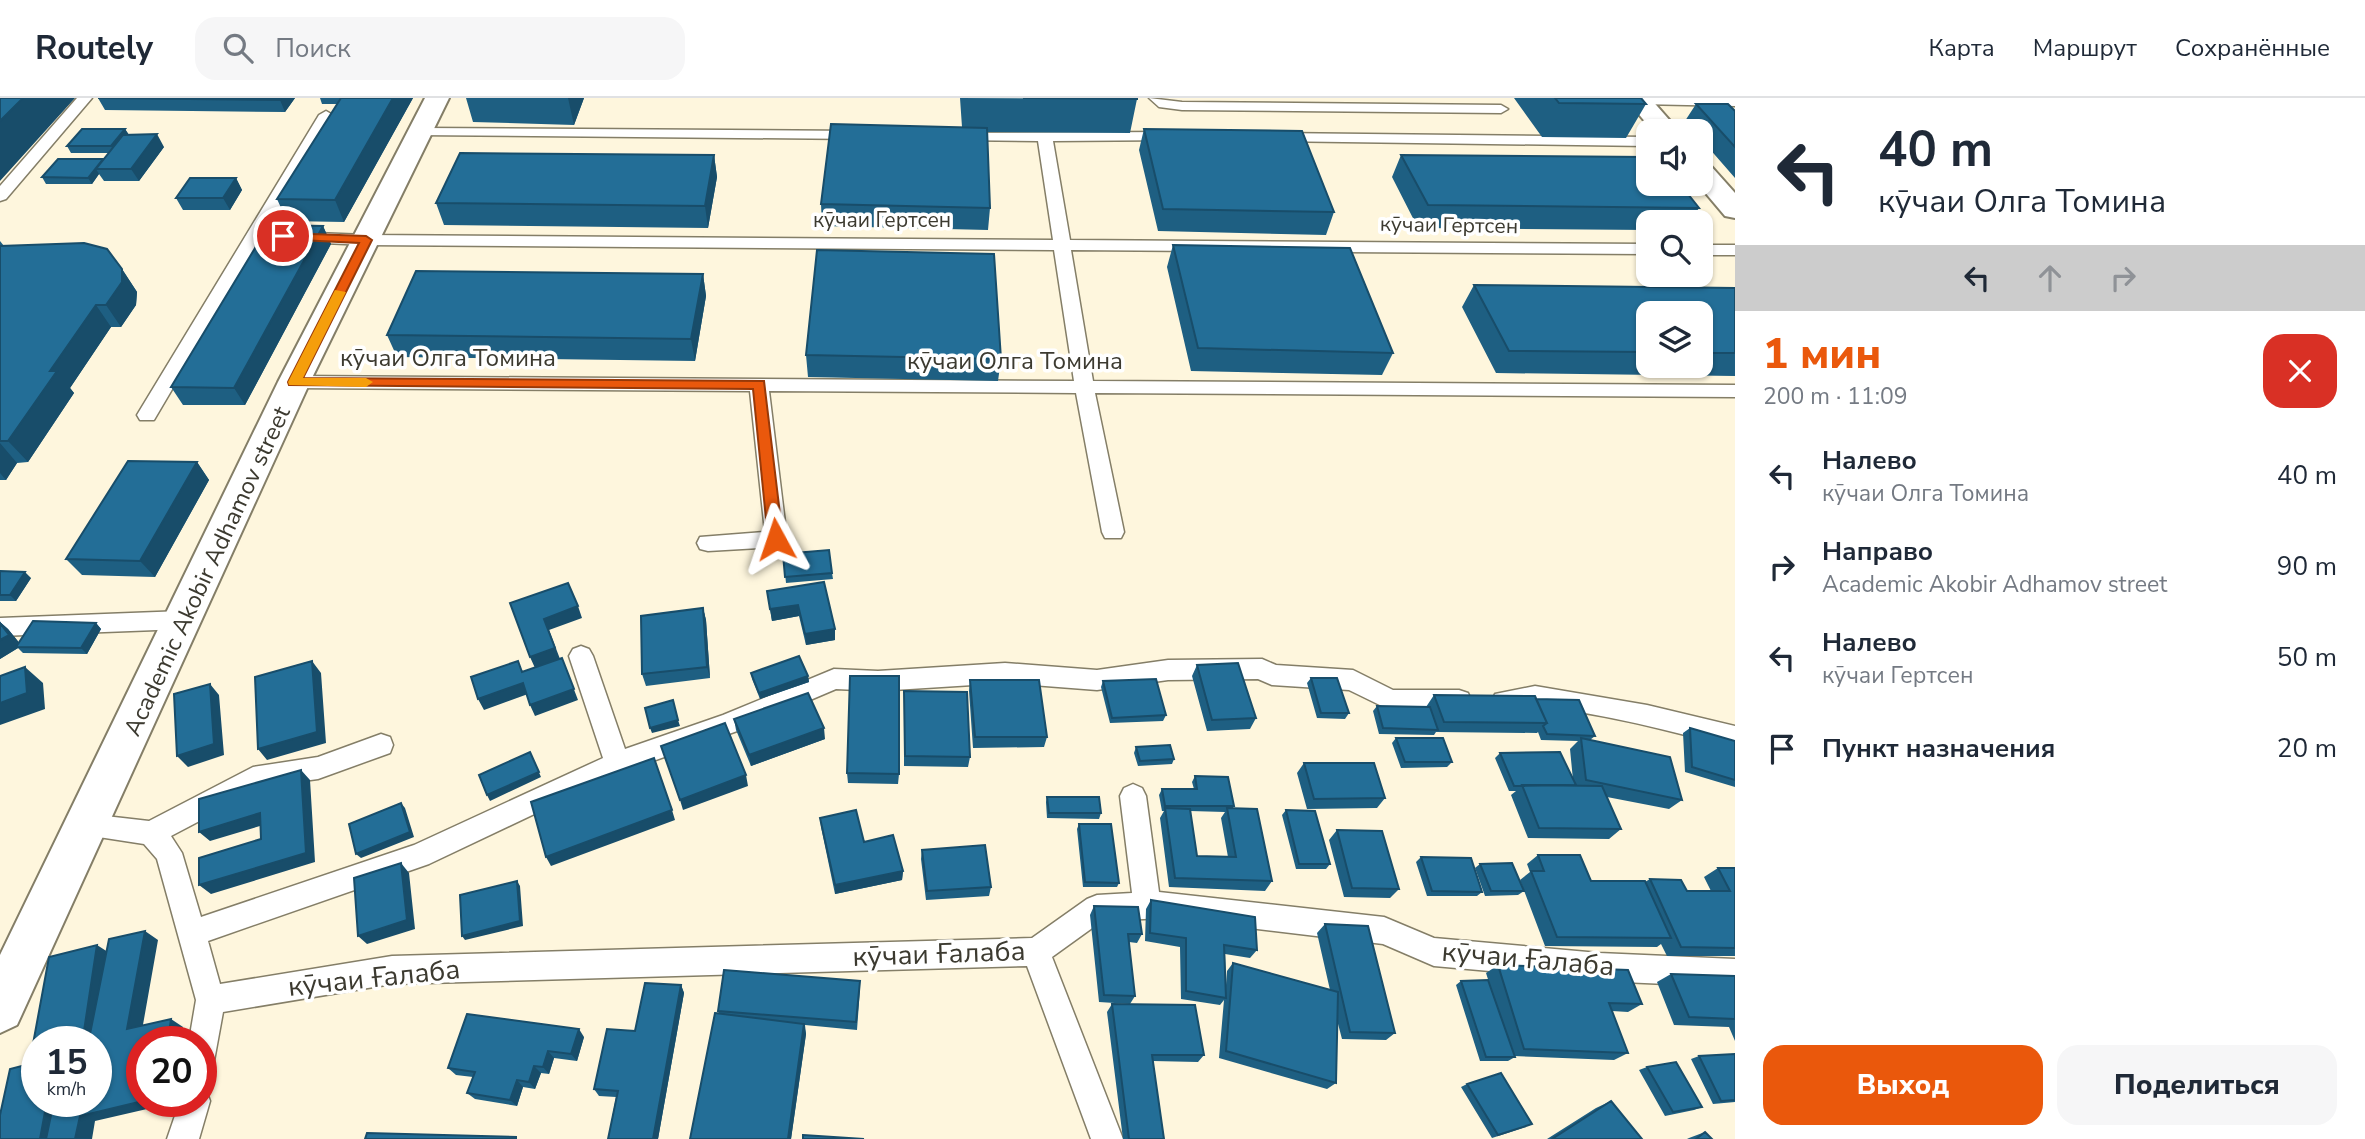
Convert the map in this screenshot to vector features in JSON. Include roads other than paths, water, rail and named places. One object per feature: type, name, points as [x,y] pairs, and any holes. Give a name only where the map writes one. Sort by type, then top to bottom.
[{"type":"street","name":"Academic Akobir Adhamov street","points":[[0,1008],[88,826],[294,382],[437,98]]},
{"type":"street","points":[[1638,99],[1656,119]]},
{"type":"street","points":[[1713,185],[1735,210]]},
{"type":"lane","points":[[0,196],[85,98]]},
{"type":"lane","points":[[1156,98],[1164,104],[1182,107],[1501,109]]},
{"type":"lane","points":[[1638,99],[1735,102]]},
{"type":"lane","points":[[147,415],[326,115]]},
{"type":"lane","points":[[421,132],[882,135]]},
{"type":"lane","points":[[936,136],[1196,138]]},
{"type":"lane","points":[[1045,136],[1084,386],[1113,532]]},
{"type":"lane","points":[[1264,138],[1636,142]]},
{"type":"lane","name":"кӯчаи Гертсен","points":[[255,235],[366,240],[1636,250]]},
{"type":"lane","points":[[1713,250],[1735,250]]},
{"type":"lane","name":"кӯчаи Олга Томина","points":[[294,382],[1735,391]]},
{"type":"lane","points":[[708,543],[776,539],[759,384]]},
{"type":"lane","points":[[0,627],[183,620]]},
{"type":"lane","points":[[581,656],[617,763]]},
{"type":"lane","points":[[193,933],[420,855],[617,763],[731,723],[834,680],[878,681],[1005,673],[1097,680],[1168,670],[1262,669],[1272,675],[1353,680],[1390,700],[1505,701],[1535,696],[1647,715],[1735,737]]},
{"type":"lane","points":[[88,826],[152,833],[262,775],[318,768],[381,745]]},
{"type":"lane","points":[[1133,796],[1147,905]]},
{"type":"lane","points":[[152,833],[170,853],[193,933],[210,1000],[206,1026]]},
{"type":"lane","name":"кӯчаи Ғалаба","points":[[210,1000],[393,970],[1036,952],[1097,908],[1147,905],[1384,931],[1434,952],[1599,967],[1735,973]]},
{"type":"lane","points":[[1036,952],[1107,1139]]},
{"type":"lane","points":[[183,1139],[190,1117]]}]
